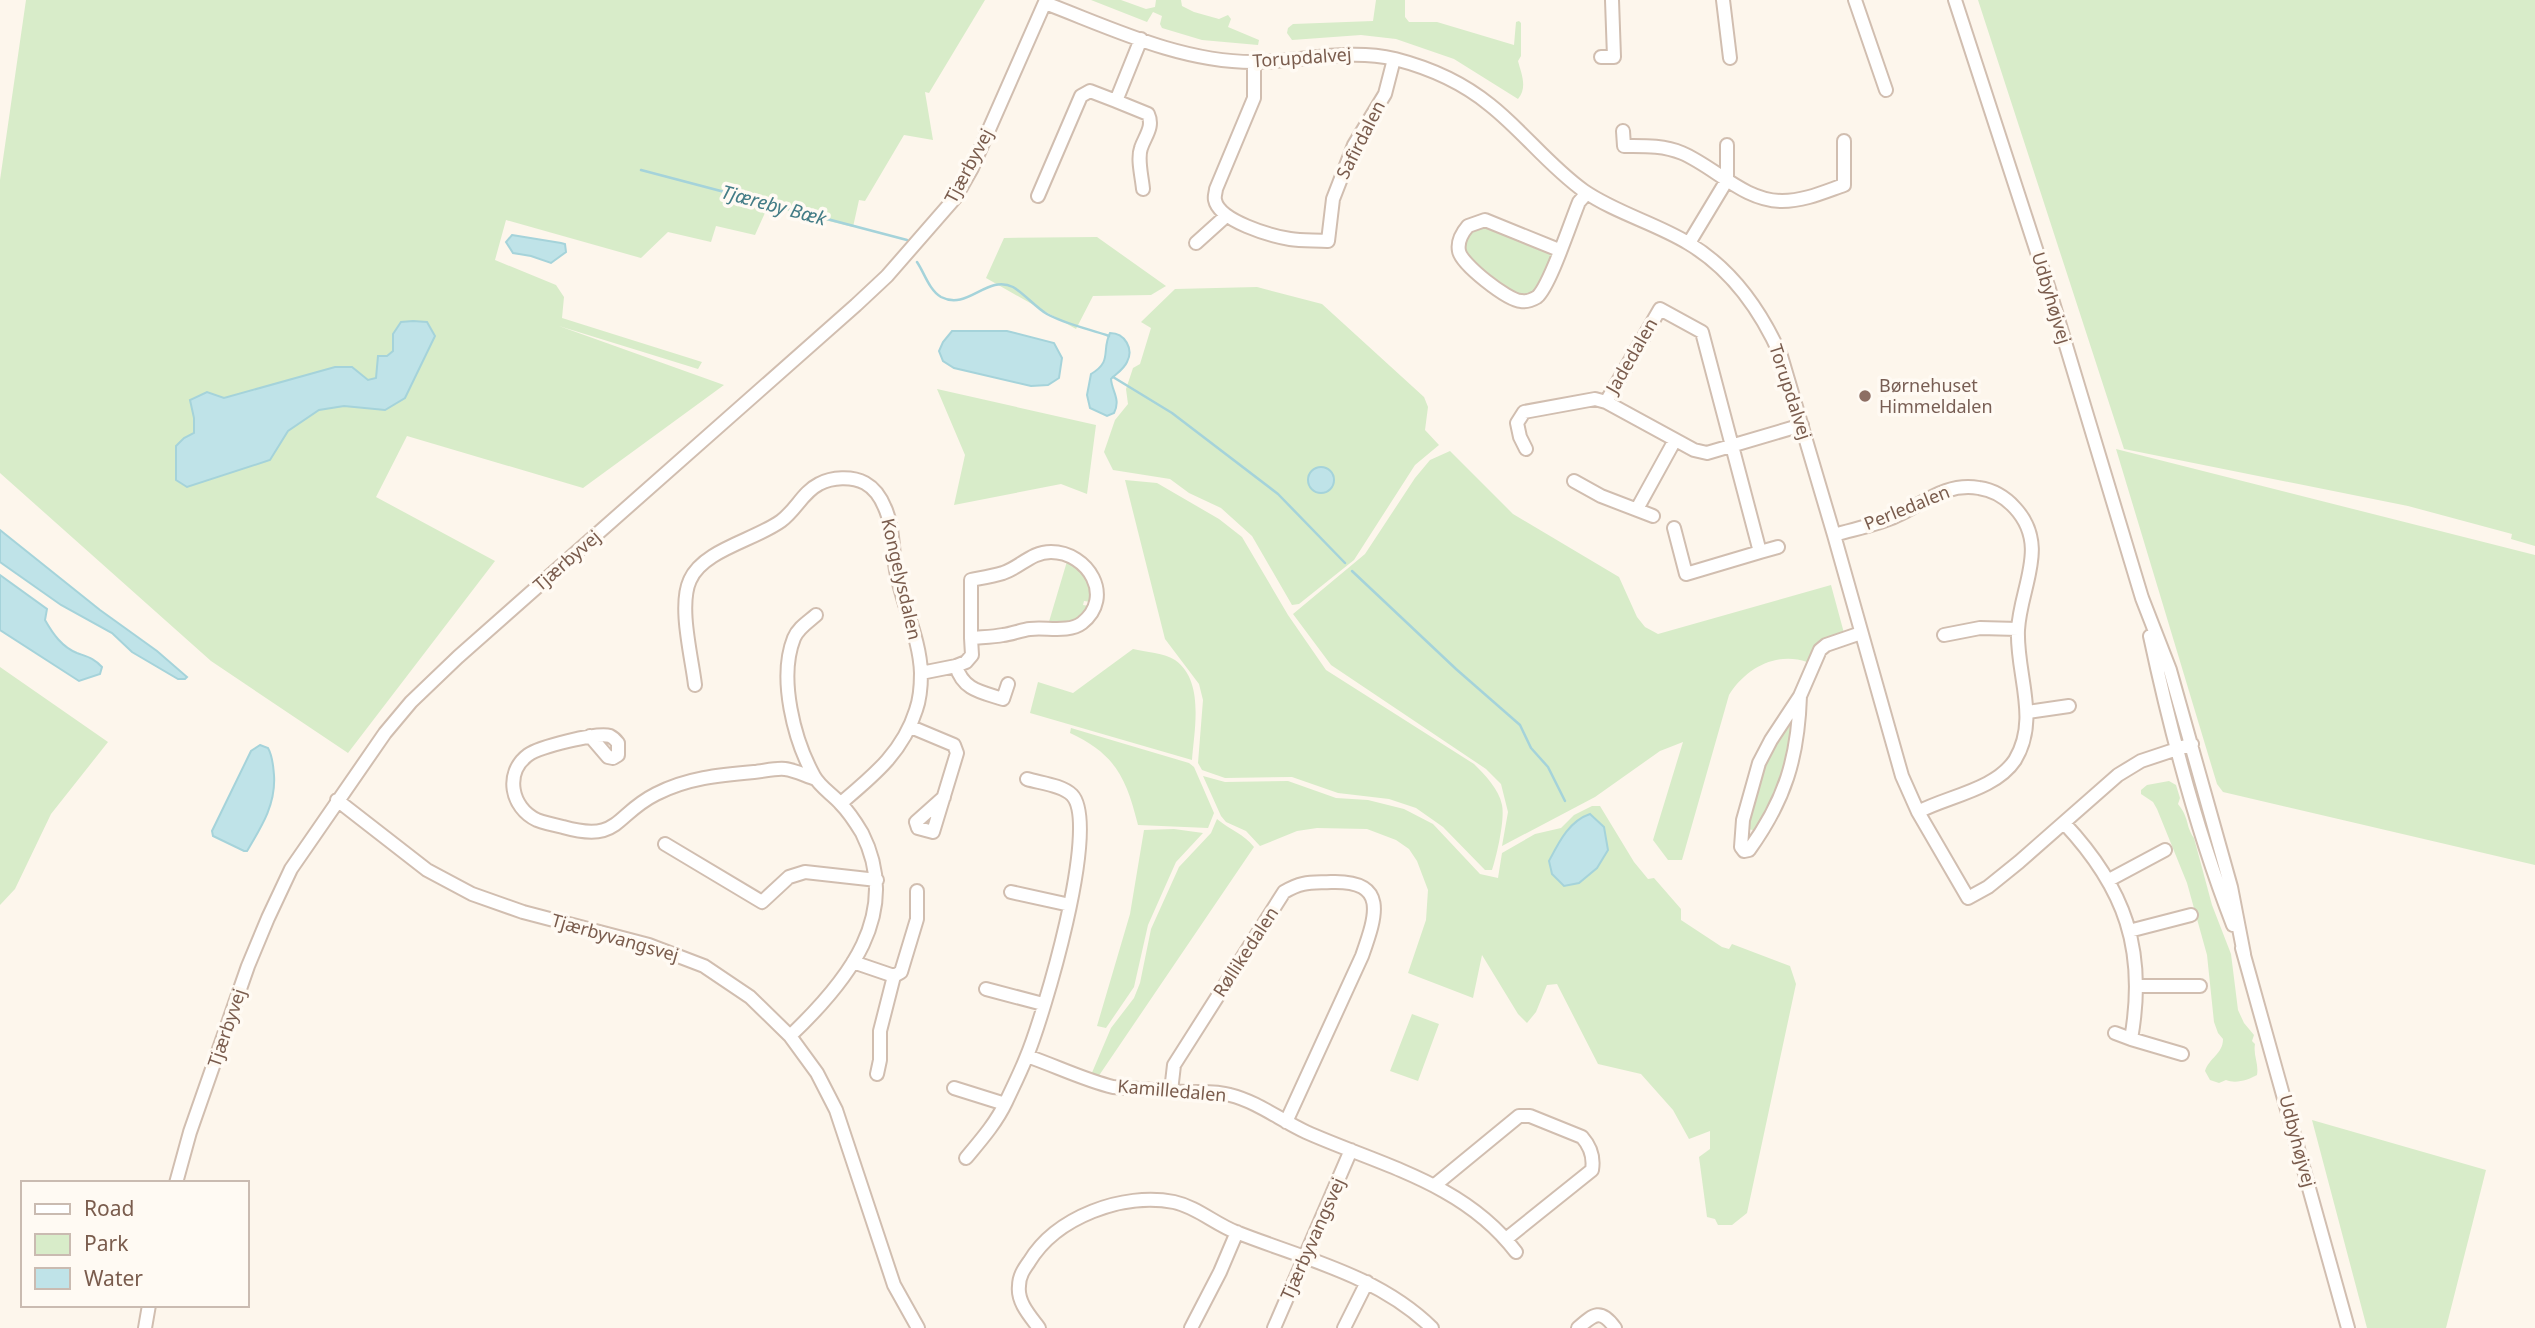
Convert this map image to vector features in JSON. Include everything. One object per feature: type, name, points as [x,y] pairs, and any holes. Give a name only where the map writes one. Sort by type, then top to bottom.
[{"type":"street","points":[[1601,57],[1614,57],[1612,0]]},
{"type":"street","points":[[1723,0],[1730,58]]},
{"type":"street","points":[[1855,0],[1886,90]]},
{"type":"street","name":"Udbyhøjvej","points":[[1955,0],[2053,302],[2142,598],[2177,749],[2220,891],[2244,954]]},
{"type":"street","name":"Torupdalvej","points":[[1045,1],[1141,39],[1194,56],[1254,62],[1345,54],[1394,59],[1420,66],[1468,89],[1499,113],[1567,178],[1587,193],[1689,243],[1728,274],[1769,329],[1781,356],[1835,535],[1902,776],[1918,812],[1968,898],[1988,887],[2104,786],[2130,767],[2192,744]]},
{"type":"street","name":"Tjærbyvej","points":[[177,1181],[195,1119],[268,918],[291,869],[385,733],[411,702],[448,666],[856,305],[930,229],[955,198],[972,169],[1045,1]]},
{"type":"street","points":[[1116,101],[1141,39]]},
{"type":"street","name":"Safirdalen","points":[[1226,216],[1290,239],[1328,241],[1333,199],[1354,145],[1385,94],[1394,59]]},
{"type":"street","points":[[1196,243],[1226,216],[1215,200],[1216,189],[1254,97],[1254,62]]},
{"type":"street","points":[[1038,196],[1081,96],[1090,92],[1148,114],[1151,124],[1140,151],[1143,189]]},
{"type":"street","points":[[1623,131],[1623,146],[1660,147],[1678,151],[1727,180],[1767,199],[1780,201],[1802,200],[1844,185],[1844,141]]},
{"type":"street","points":[[1689,243],[1727,180],[1727,145]]},
{"type":"street","points":[[1559,250],[1491,220],[1468,226],[1459,244],[1460,254],[1468,266],[1513,299],[1529,301],[1539,295],[1559,250],[1579,202],[1587,193]]},
{"type":"street","name":"Jadedalen","points":[[1606,402],[1660,309],[1702,332],[1760,552]]},
{"type":"street","name":"Jadedalen","points":[[1526,449],[1517,423],[1524,412],[1587,399],[1606,402],[1694,450],[1707,453],[1802,425]]},
{"type":"street","points":[[1637,509],[1675,440]]},
{"type":"street","name":"Kongelysdalen","points":[[695,685],[685,596],[695,572],[705,561],[772,528],[790,515],[818,484],[835,478],[865,483],[876,492],[886,510],[897,575],[919,654],[921,673],[918,707],[911,727],[887,764],[841,803]]},
{"type":"street","points":[[1573,481],[1601,496],[1653,516]]},
{"type":"street","name":"Perledalen","points":[[1835,535],[1894,517],[1952,488],[1981,488],[1996,493],[2013,506],[2027,524],[2033,545],[2033,560],[2018,629],[2021,677],[2028,712],[2024,743],[2013,762],[1988,783],[1933,803],[1918,812]]},
{"type":"street","points":[[1674,528],[1686,574],[1778,547]]},
{"type":"street","points":[[921,673],[956,666],[966,662],[972,655],[971,638],[971,580],[1003,573],[1035,554],[1052,552],[1080,560],[1093,576],[1097,591],[1094,607],[1083,622],[1072,628],[1027,629],[1004,635],[971,638]]},
{"type":"street","name":"Udbyhøjvej","points":[[2142,598],[2170,670],[2192,744],[2231,887],[2244,954],[2348,1328]]},
{"type":"street","points":[[790,1036],[817,1010],[853,962],[870,929],[876,906],[877,880],[861,831],[841,803],[816,779],[800,746],[792,716],[788,691],[790,657],[795,636],[816,615]]},
{"type":"street","points":[[1944,635],[1980,628],[2018,629]]},
{"type":"street","points":[[1800,696],[1797,744],[1788,778],[1775,810],[1760,835],[1749,850],[1744,851],[1741,847],[1743,820],[1754,775],[1771,740],[1800,696],[1820,650],[1826,645],[1861,633]]},
{"type":"street","points":[[956,666],[964,682],[979,692],[1003,699],[1008,684]]},
{"type":"street","points":[[2028,712],[2069,706]]},
{"type":"street","points":[[911,727],[954,745],[957,753],[944,797]]},
{"type":"street","points":[[590,736],[529,754],[517,766],[513,782],[515,798],[522,809],[536,819],[584,833],[600,832],[614,827],[652,796],[676,784],[704,777],[786,769],[816,779]]},
{"type":"street","points":[[786,769],[800,746]]},
{"type":"street","points":[[966,1158],[988,1132],[1005,1104],[1027,1056],[1070,905],[1079,852],[1079,808],[1073,796],[1063,789],[1033,781],[1035,797]]},
{"type":"street","name":"Tjærbyvangsvej","points":[[337,800],[427,870],[472,894],[523,912],[649,945],[705,966],[750,997],[790,1036],[817,1073],[836,1110],[894,1285],[918,1328]]},
{"type":"street","points":[[2064,822],[2093,856],[2121,905],[2129,931],[2137,986],[2131,1039]]},
{"type":"street","points":[[665,844],[762,902],[789,877],[805,872],[877,880]]},
{"type":"street","points":[[2109,880],[2165,849]]},
{"type":"street","name":"Røllikedalen","points":[[1171,1091],[1174,1065],[1284,892],[1299,883],[1349,881],[1361,884],[1370,892],[1374,903],[1371,928],[1362,956],[1286,1122]]},
{"type":"street","points":[[877,1074],[880,1031],[894,976],[901,972],[917,919],[917,891]]},
{"type":"street","points":[[1011,892],[1070,905]]},
{"type":"street","points":[[2129,931],[2191,915]]},
{"type":"street","points":[[853,962],[894,976]]},
{"type":"street","points":[[2137,986],[2200,986]]},
{"type":"street","points":[[986,989],[1043,1004]]},
{"type":"street","points":[[2115,1033],[2182,1054]]},
{"type":"street","name":"Kamilledalen","points":[[1027,1056],[1070,1070],[1096,1083],[1114,1087],[1227,1094],[1250,1101],[1286,1122],[1408,1171],[1435,1185],[1477,1213],[1506,1239],[1516,1252]]},
{"type":"street","points":[[954,1088],[1005,1104]]},
{"type":"street","points":[[1435,1185],[1519,1116],[1530,1116],[1582,1137],[1588,1143],[1594,1163],[1592,1170],[1506,1239]]},
{"type":"street","name":"Tjærbyvangsvej","points":[[1274,1328],[1351,1150]]},
{"type":"street","points":[[1039,1328],[1024,1308],[1018,1288],[1021,1274],[1035,1251],[1062,1225],[1097,1209],[1144,1201],[1174,1202],[1196,1210],[1237,1232],[1306,1256],[1367,1282],[1416,1313],[1432,1328]]},
{"type":"street","points":[[1191,1328],[1237,1232]]},
{"type":"street","points":[[1344,1328],[1367,1282]]},
{"type":"street","points":[[145,1328],[149,1307]]},
{"type":"street","points":[[1578,1328],[1593,1316],[1600,1315],[1608,1318],[1615,1328]]},
{"type":"green space","points":[[26,0],[985,0],[929,93],[925,92],[933,140],[904,135],[865,201],[859,200],[853,227],[768,206],[755,235],[716,226],[711,242],[668,232],[641,258],[506,220],[495,260],[556,285],[564,297],[562,318],[702,362],[698,369],[559,326],[724,385],[583,488],[407,436],[376,497],[495,561],[348,753],[211,661],[0,473],[0,180]]},
{"type":"green space","points":[[1091,0],[1121,0],[1146,9],[1155,7],[1156,0],[1181,0],[1182,6],[1194,12],[1219,19],[1228,15],[1231,19],[1228,27],[1259,40],[1258,45],[1202,40],[1162,28],[1162,16],[1153,12],[1147,22]]},
{"type":"green space","points":[[1376,0],[1405,0],[1405,17],[1409,22],[1437,22],[1514,45],[1516,22],[1519,21],[1521,56],[1518,61],[1523,90],[1518,99],[1454,59],[1396,39],[1361,35],[1292,40],[1287,33],[1293,24],[1373,21]]},
{"type":"green space","points":[[1978,0],[2535,0],[2535,546],[2511,539],[2512,534],[2408,506],[2124,449]]},
{"type":"green space","points":[[1481,225],[1550,250],[1552,257],[1538,290],[1526,297],[1515,293],[1476,267],[1464,244],[1468,234]]},
{"type":"green space","points":[[1097,237],[1166,286],[1151,295],[1093,296],[1076,329],[986,278],[1004,238]]},
{"type":"green space","points":[[1257,287],[1322,304],[1424,397],[1428,407],[1425,430],[1439,445],[1415,465],[1354,560],[1299,604],[1292,605],[1252,536],[1221,508],[1189,493],[1170,479],[1113,470],[1104,452],[1115,420],[1128,404],[1126,389],[1133,368],[1140,364],[1151,328],[1141,322],[1175,289]]},
{"type":"green space","points":[[937,389],[1096,425],[1087,494],[1061,484],[954,505],[965,455]]},
{"type":"green space","points":[[2116,449],[2535,555],[2535,865],[2223,792],[2217,784]]},
{"type":"green space","points":[[1450,451],[1513,514],[1619,577],[1637,617],[1645,627],[1658,634],[1831,585],[1844,633],[1817,646],[1807,662],[1784,659],[1762,665],[1744,677],[1729,695],[1682,860],[1668,860],[1653,840],[1683,742],[1660,751],[1595,797],[1502,846],[1508,812],[1501,784],[1486,769],[1331,665],[1293,614],[1365,554],[1415,478],[1430,460]]},
{"type":"green space","points":[[1125,480],[1157,483],[1219,519],[1242,537],[1288,615],[1326,670],[1474,764],[1483,773],[1498,793],[1503,811],[1492,870],[1485,870],[1443,827],[1416,808],[1389,799],[1338,793],[1292,777],[1225,778],[1202,770],[1198,763],[1203,700],[1199,684],[1165,639]]},
{"type":"green space","points":[[1068,558],[1077,563],[1092,584],[1091,602],[1084,601],[1083,605],[1089,606],[1077,620],[1048,625]]},
{"type":"green space","points":[[1133,649],[1175,660],[1191,680],[1196,707],[1192,760],[1030,713],[1038,682],[1073,693]]},
{"type":"green space","points":[[0,667],[108,742],[51,814],[15,889],[0,905]]},
{"type":"green space","points":[[1784,725],[1795,729],[1789,765],[1757,831],[1748,829],[1755,788]]},
{"type":"green space","points":[[1071,728],[1189,763],[1194,767],[1214,813],[1208,828],[1138,825],[1129,793],[1116,769],[1098,749],[1070,733]]},
{"type":"green space","points":[[1203,776],[1225,782],[1288,781],[1336,798],[1368,800],[1404,809],[1433,824],[1480,874],[1498,878],[1502,853],[1535,834],[1561,828],[1574,815],[1592,806],[1600,806],[1634,862],[1648,879],[1654,878],[1681,909],[1681,920],[1722,947],[1729,949],[1732,944],[1790,966],[1796,984],[1747,1213],[1732,1225],[1718,1225],[1715,1219],[1707,1217],[1699,1157],[1710,1149],[1710,1131],[1689,1139],[1673,1110],[1641,1074],[1598,1064],[1557,984],[1547,985],[1536,1012],[1527,1023],[1518,1014],[1482,955],[1473,998],[1408,973],[1426,920],[1428,890],[1417,861],[1409,849],[1396,840],[1367,829],[1317,828],[1297,831],[1260,846],[1246,831],[1226,822],[1221,816]]},
{"type":"green space","points":[[2169,781],[2176,785],[2180,798],[2178,804],[2194,838],[2212,905],[2231,954],[2238,1010],[2254,1035],[2252,1041],[2255,1044],[2257,1075],[2242,1081],[2226,1080],[2219,1083],[2210,1080],[2205,1071],[2221,1048],[2223,1039],[2214,1022],[2207,955],[2187,883],[2157,809],[2153,802],[2141,794],[2141,790],[2147,785]]},
{"type":"green space","points":[[1217,819],[1254,847],[1098,1077],[1091,1075],[1111,1028],[1134,998],[1140,983],[1151,929],[1179,867],[1211,833]]},
{"type":"green space","points":[[1174,829],[1203,833],[1176,862],[1148,925],[1134,987],[1106,1028],[1097,1026],[1130,914],[1144,830]]},
{"type":"green space","points":[[1412,1014],[1439,1024],[1418,1081],[1390,1071]]},
{"type":"green space","points":[[2312,1120],[2486,1170],[2446,1328],[2367,1328]]},
{"type":"water","points":[[512,235],[565,244],[566,252],[551,263],[513,253],[506,242]]},
{"type":"water","points":[[401,322],[427,322],[435,336],[405,398],[385,410],[344,406],[319,410],[288,431],[270,460],[187,487],[176,480],[176,446],[194,433],[190,400],[207,392],[224,398],[335,367],[352,367],[368,380],[376,378],[378,356],[387,356],[393,351],[393,334]]},
{"type":"water","points":[[952,331],[1007,331],[1054,343],[1062,358],[1059,378],[1048,385],[1031,386],[954,368],[943,361],[939,351]]},
{"type":"water","points":[[1110,333],[1124,339],[1129,347],[1129,357],[1126,365],[1111,379],[1117,404],[1114,413],[1107,416],[1090,408],[1087,395],[1091,374],[1104,360]]},
{"type":"water","points":[[1321,467],[1330,471],[1334,480],[1330,489],[1321,493],[1312,489],[1308,480],[1312,471]]},
{"type":"water","points":[[0,530],[187,677],[178,679],[132,652],[112,633],[61,605],[0,562]]},
{"type":"water","points":[[0,575],[47,609],[45,620],[62,644],[99,664],[102,667],[100,674],[79,681],[0,630]]},
{"type":"water","points":[[260,745],[268,748],[272,758],[273,796],[263,824],[247,851],[244,851],[213,836],[212,831],[251,751]]},
{"type":"water","points":[[1590,814],[1604,827],[1608,850],[1597,868],[1579,883],[1564,886],[1552,874],[1549,861],[1570,827]]},
{"type":"waterway","name":"Tjæreby Bæk","points":[[641,170],[907,240]]},
{"type":"waterway","name":"Tjæreby Bæk","points":[[917,262],[930,285],[941,297],[960,300],[986,288],[1004,284],[1013,287],[1054,318],[1109,336]]},
{"type":"waterway","points":[[1113,377],[1172,413],[1278,494],[1345,563]]},
{"type":"waterway","points":[[1352,571],[1520,725],[1531,748],[1548,767],[1565,801]]},
{"type":"place","name":"Børnehuset Himmeldalen","points":[[1865,396]]}]
